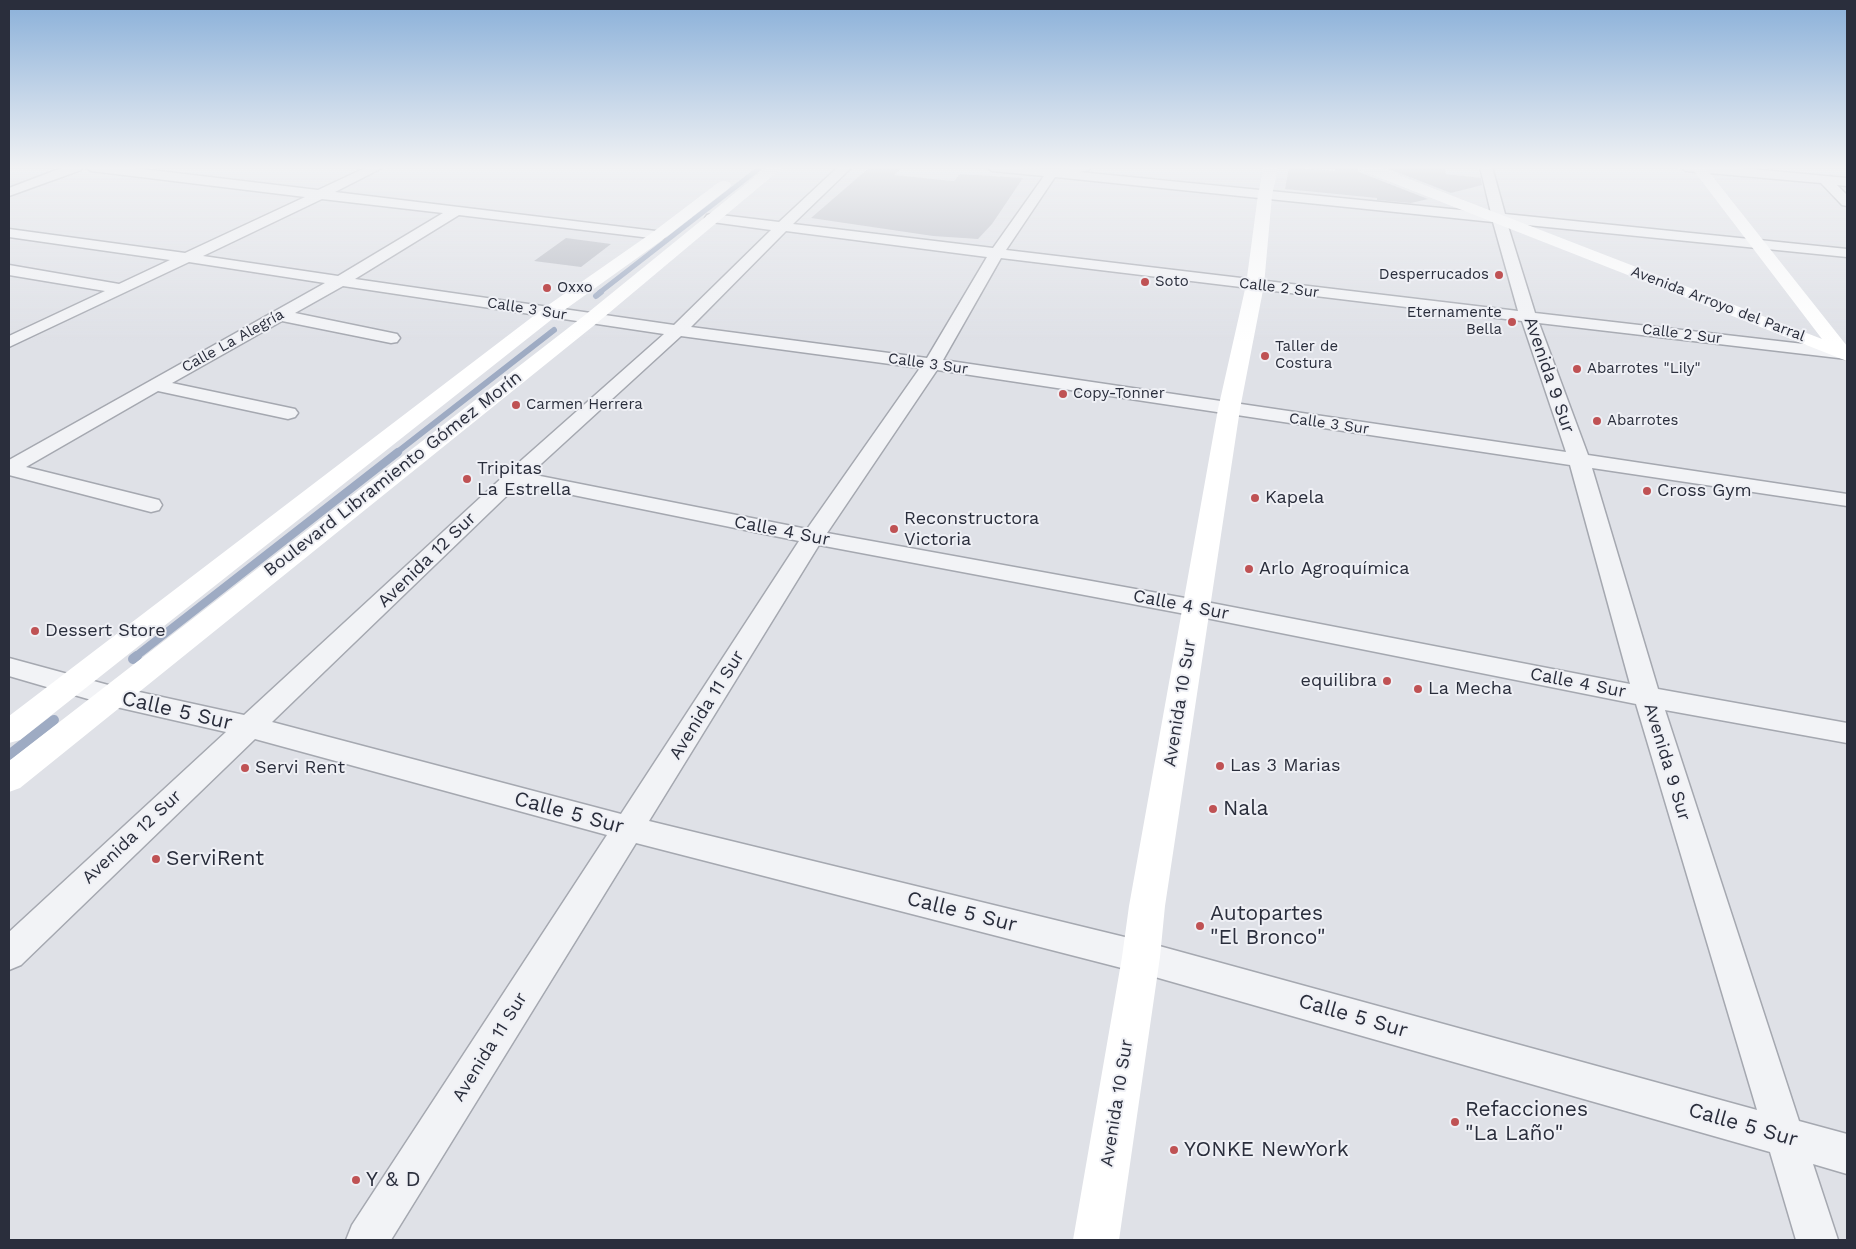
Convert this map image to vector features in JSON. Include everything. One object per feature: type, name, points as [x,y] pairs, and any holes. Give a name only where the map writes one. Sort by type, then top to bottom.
[{"type":"main road","name":"Boulevard Libramiento Gómez Morín","points":[[9,732],[550,312],[672,225]]},
{"type":"main road","name":"Boulevard Libramiento Gómez Morín","points":[[9,779],[591,319],[703,225]]},
{"type":"main road","name":"Avenida 10 Sur","points":[[1096,1240],[1141,957],[1147,906],[1229,409],[1255,285],[1262,225]]},
{"type":"main road","name":"Avenida Arroyo del Parral","points":[[1513,225],[1846,355]]},
{"type":"main road","points":[[1741,225],[1846,355]]},
{"type":"street","points":[[9,342],[257,225]]},
{"type":"street","name":"Calle La Alegría","points":[[9,468],[340,281],[433,225]]},
{"type":"street","points":[[573,225],[659,235]]},
{"type":"street","name":"Calle 2 Sur","points":[[769,225],[1846,355]]},
{"type":"street","name":"Avenida 11 Sur","points":[[367,1240],[813,537],[932,364],[997,253],[1016,225]]},
{"type":"street","name":"Avenida 9 Sur","points":[[1501,225],[1528,316],[1579,460],[1647,697],[1817,1240]]},
{"type":"street","points":[[1556,225],[1847,253]]},
{"type":"street","name":"Avenida 12 Sur","points":[[9,954],[514,477],[678,330],[782,227]]},
{"type":"street","name":"Calle 3 Sur","points":[[9,232],[591,319],[932,364],[1847,500]]},
{"type":"street","points":[[9,270],[123,288]]},
{"type":"street","points":[[279,315],[391,338]]},
{"type":"street","points":[[9,329],[30,333]]},
{"type":"street","points":[[154,385],[288,413]]},
{"type":"street","points":[[9,468],[150,505]]},
{"type":"street","name":"Calle 4 Sur","points":[[514,477],[813,537],[1196,608],[1647,697],[1847,733]]},
{"type":"street","name":"Calle 5 Sur","points":[[9,667],[112,696],[250,727],[628,828],[1141,957],[1847,1154]]},
{"type":"building","points":[[860,225],[991,225],[978,239],[933,236]]},
{"type":"building","points":[[566,238],[611,244],[581,267],[534,261]]},
{"type":"waterway","points":[[599,293],[686,225]]},
{"type":"waterway","points":[[596,296],[601,292]]},
{"type":"waterway","points":[[396,453],[554,330]]},
{"type":"waterway","points":[[135,657],[398,452]]},
{"type":"waterway","points":[[133,659],[137,656]]},
{"type":"waterway","points":[[9,755],[54,720]]},
{"type":"place","name":"Desperrucados","points":[[1499,275]]},
{"type":"place","name":"Soto","points":[[1145,282]]},
{"type":"place","name":"Oxxo","points":[[547,288]]},
{"type":"place","name":"Eternamente Bella","points":[[1512,322]]},
{"type":"place","name":"Taller de Costura","points":[[1265,356]]},
{"type":"place","name":"Abarrotes \"Lily\"","points":[[1577,369]]},
{"type":"place","name":"Copy-Tonner","points":[[1063,394]]},
{"type":"place","name":"Carmen Herrera","points":[[516,405]]},
{"type":"place","name":"Abarrotes","points":[[1597,421]]},
{"type":"place","name":"Tripitas La Estrella","points":[[467,479]]},
{"type":"place","name":"Cross Gym","points":[[1647,491]]},
{"type":"place","name":"Kapela","points":[[1255,498]]},
{"type":"place","name":"Reconstructora Victoria","points":[[894,529]]},
{"type":"place","name":"Arlo Agroquímica","points":[[1249,569]]},
{"type":"place","name":"Dessert Store","points":[[35,631]]},
{"type":"place","name":"equilibra","points":[[1387,681]]},
{"type":"place","name":"La Mecha","points":[[1418,689]]},
{"type":"place","name":"Las 3 Marias","points":[[1220,766]]},
{"type":"place","name":"Servi Rent","points":[[245,768]]},
{"type":"place","name":"Nala","points":[[1213,809]]},
{"type":"place","name":"ServiRent","points":[[156,859]]},
{"type":"place","name":"Autopartes \"El Bronco\"","points":[[1200,926]]},
{"type":"place","name":"Refacciones \"La Laño\"","points":[[1455,1122]]},
{"type":"place","name":"YONKE NewYork","points":[[1174,1150]]},
{"type":"place","name":"Y & D","points":[[356,1180]]}]
